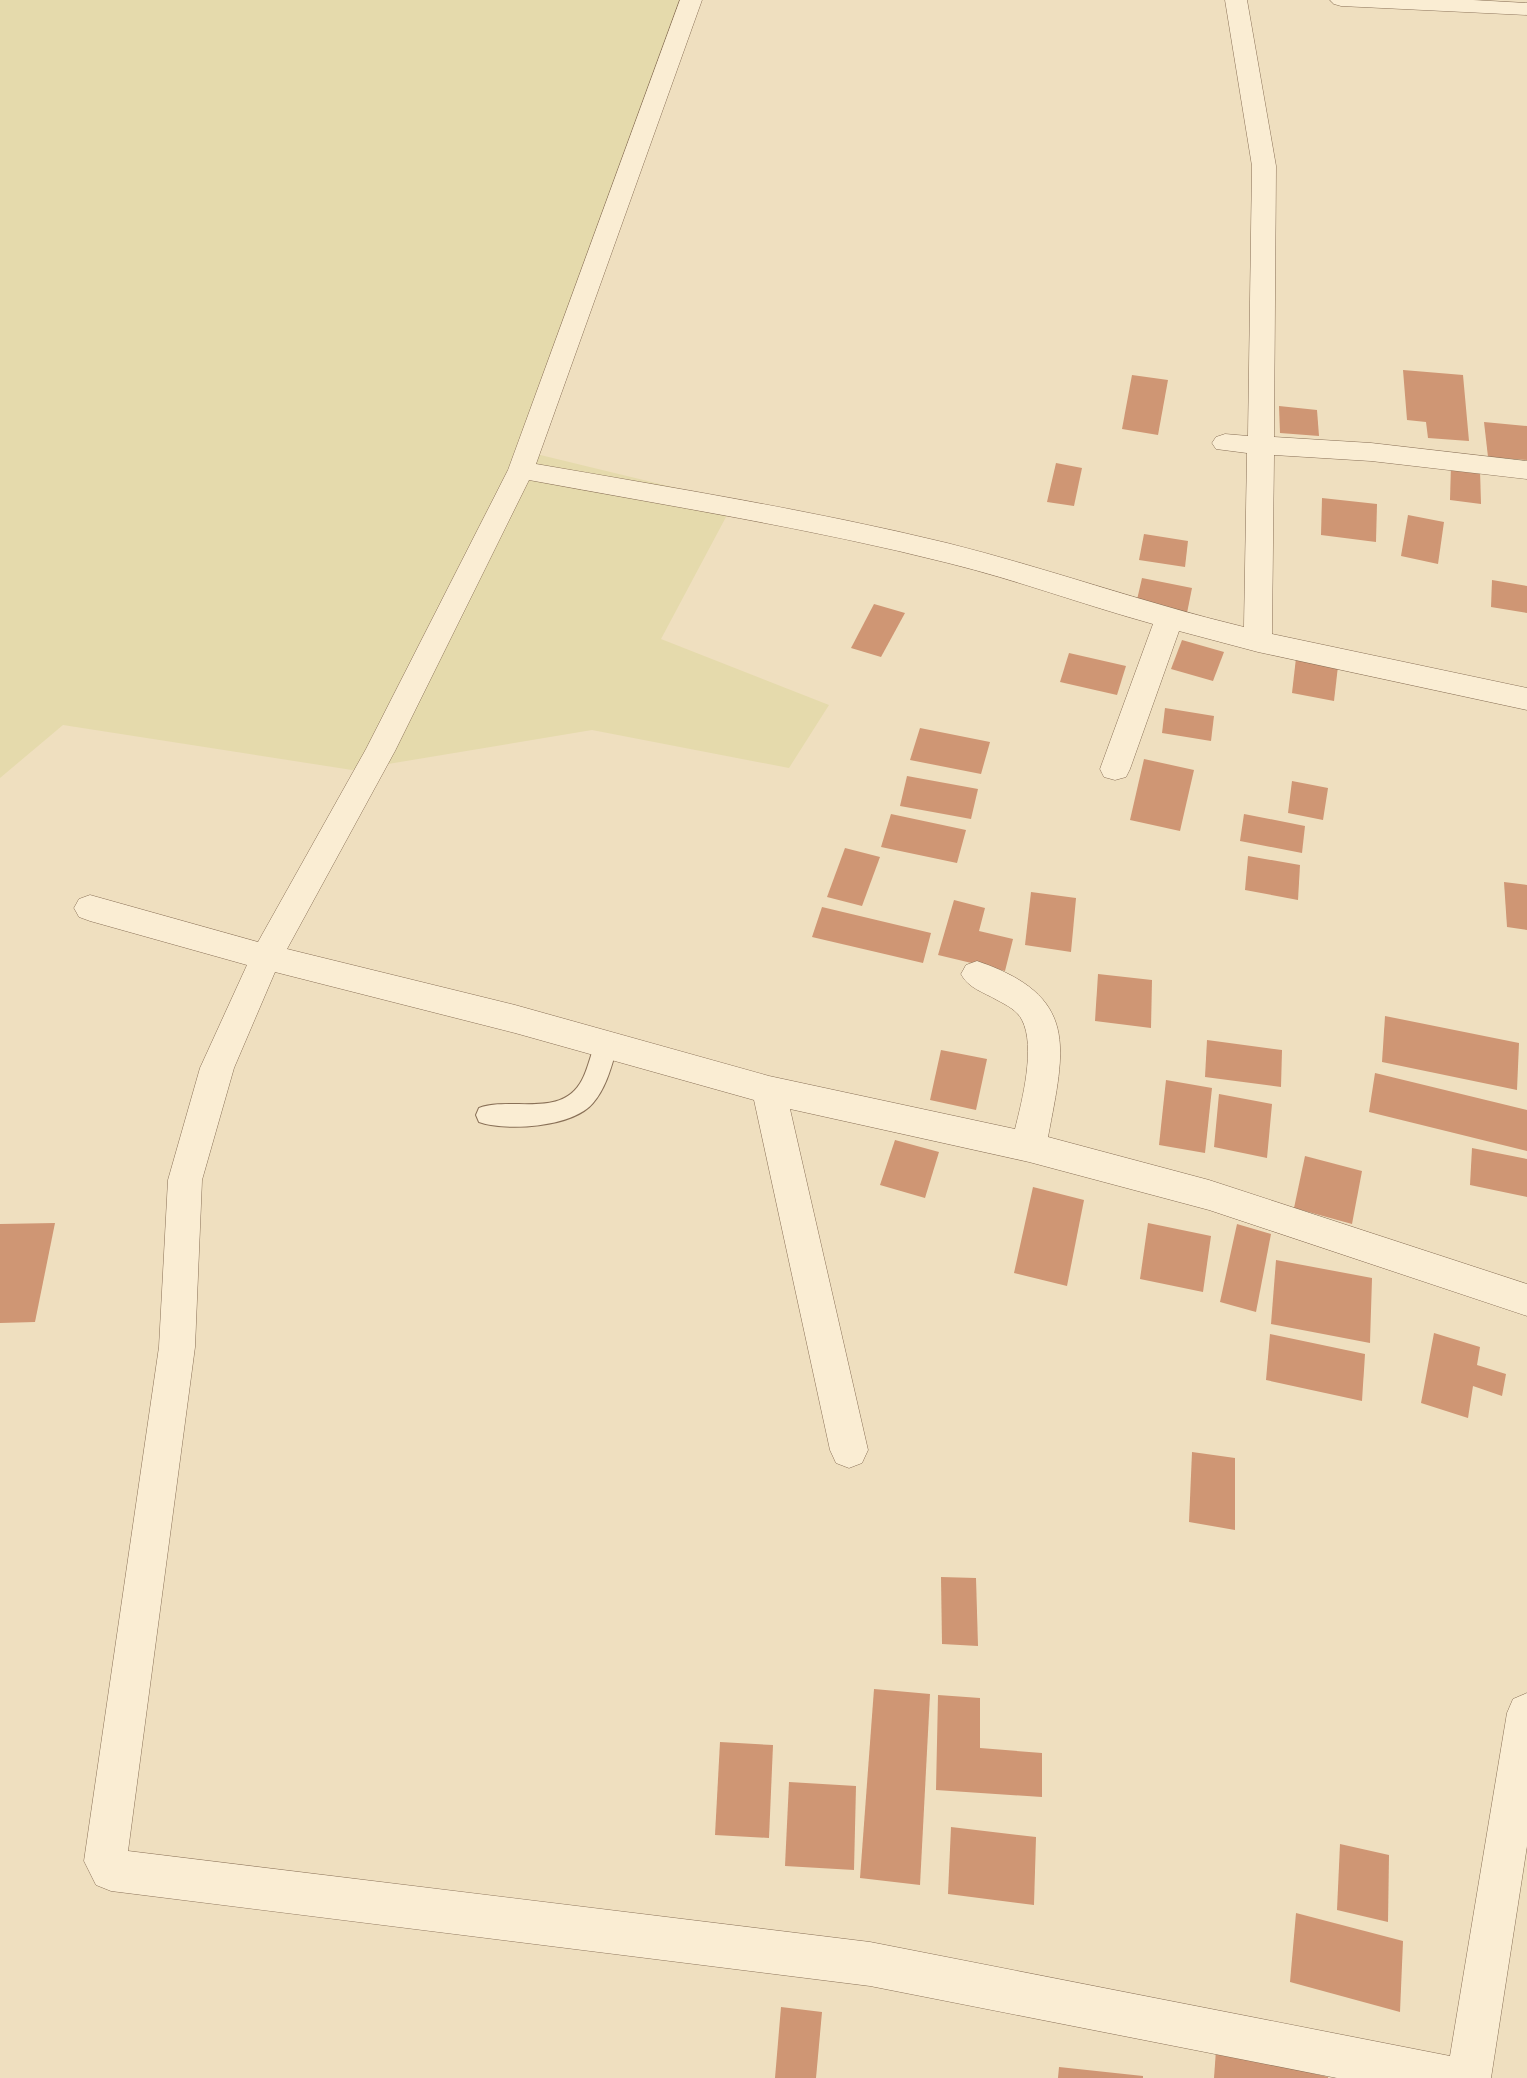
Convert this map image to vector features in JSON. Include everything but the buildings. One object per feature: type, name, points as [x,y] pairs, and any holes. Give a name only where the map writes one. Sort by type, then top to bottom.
[{"type":"street","points":[[691,0],[521,471],[380,751],[266,957],[218,1068],[185,1180],[177,1347],[116,1768],[105,1861],[111,1870],[870,1964],[1450,2078]]},
{"type":"street","points":[[1236,0],[1264,166],[1258,642]]},
{"type":"street","points":[[1341,0],[1464,4],[1527,9]]},
{"type":"street","points":[[1225,443],[1371,452],[1527,470]]},
{"type":"street","points":[[521,471],[764,514],[921,546],[1028,575],[1099,600],[1258,642],[1527,699]]},
{"type":"street","points":[[1115,769],[1169,619]]},
{"type":"street","points":[[90,908],[266,957],[515,1019],[769,1090],[1029,1147],[1209,1196],[1527,1300]]},
{"type":"street","points":[[977,974],[1029,1004],[1041,1022],[1045,1049],[1029,1147]]},
{"type":"street","points":[[769,1090],[849,1450]]},
{"type":"street","points":[[1469,2078],[1527,1713]]},
{"type":"lane","points":[[489,1116],[541,1114],[566,1110],[583,1099],[593,1080],[606,1044]]},
{"type":"shaded area","points":[[0,0],[680,0],[528,452],[734,502],[661,639],[829,705],[789,768],[592,730],[352,770],[63,725],[0,778]]}]
